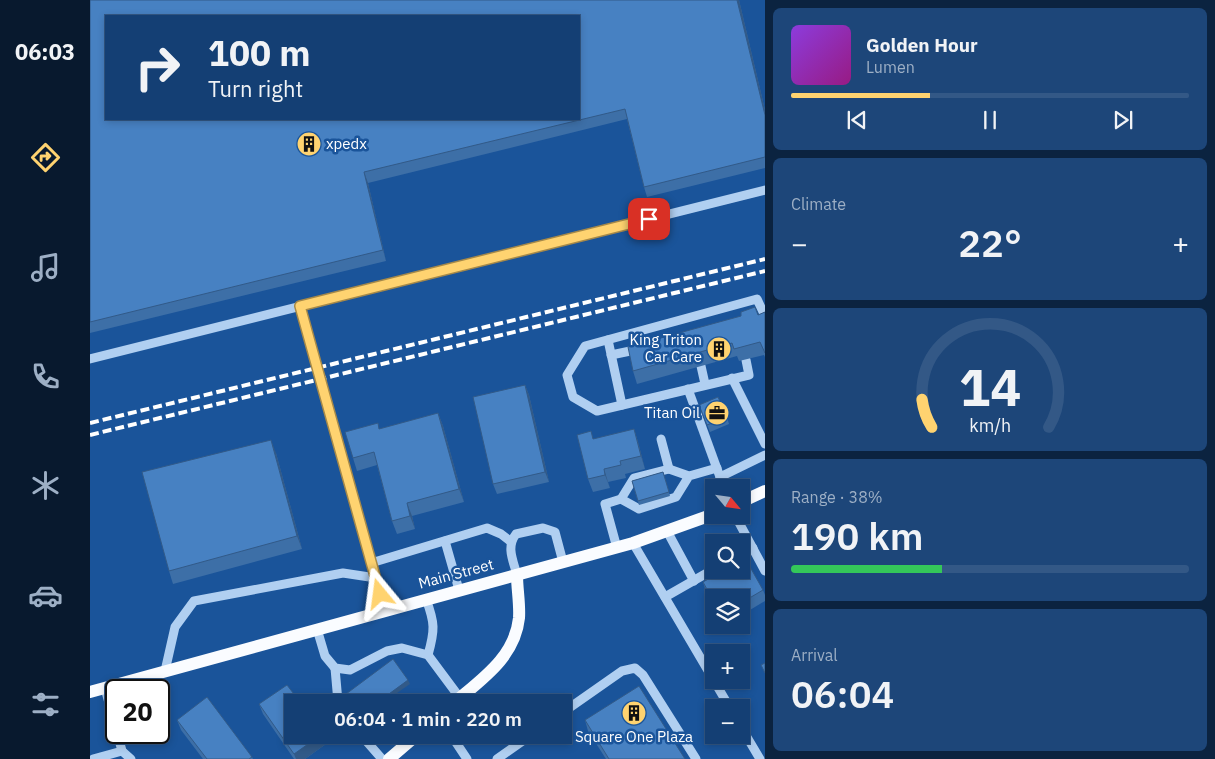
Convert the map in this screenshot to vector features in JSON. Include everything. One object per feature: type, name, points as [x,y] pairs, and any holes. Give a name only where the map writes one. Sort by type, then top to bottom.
[{"type":"main road","points":[[750,498],[765,491]]},
{"type":"main road","name":"Main Street","points":[[137,679],[384,610],[617,548],[705,517]]},
{"type":"main road","points":[[464,694],[501,662],[510,648],[516,634],[519,617],[517,575]]},
{"type":"main road","name":"Main Street","points":[[90,692],[105,688]]},
{"type":"main road","points":[[389,759],[406,744]]},
{"type":"street","points":[[90,359],[765,190]]},
{"type":"street","points":[[746,360],[749,376],[705,384],[597,411],[573,397],[567,375],[584,346],[733,310],[756,299],[765,316]]},
{"type":"street","points":[[300,306],[384,610]]},
{"type":"street","points":[[608,340],[622,405]]},
{"type":"street","points":[[611,355],[648,347]]},
{"type":"street","points":[[702,366],[705,384]]},
{"type":"street","points":[[732,378],[765,444]]},
{"type":"street","points":[[688,389],[720,477],[765,455]]},
{"type":"street","points":[[661,439],[669,469]]},
{"type":"street","points":[[621,500],[634,478],[669,469],[689,476],[717,468]]},
{"type":"street","points":[[617,548],[605,504],[621,500],[639,509],[676,497],[689,476]]},
{"type":"street","points":[[740,524],[765,571]]},
{"type":"street","points":[[371,563],[487,528],[501,534],[510,541]]},
{"type":"street","points":[[517,575],[510,550],[510,541],[516,534],[543,528],[555,532],[563,562]]},
{"type":"street","points":[[667,531],[694,581]]},
{"type":"street","points":[[445,541],[459,590]]},
{"type":"street","points":[[633,543],[725,699]]},
{"type":"street","points":[[165,671],[174,627],[194,601],[344,573],[376,578]]},
{"type":"street","points":[[664,597],[705,575]]},
{"type":"street","points":[[426,599],[434,622],[434,635],[428,655]]},
{"type":"street","points":[[317,629],[326,656],[335,668],[337,694]]},
{"type":"street","points":[[335,668],[350,670],[387,651],[402,648],[428,655],[453,694]]},
{"type":"street","points":[[572,706],[625,669],[635,668],[643,675],[696,759]]},
{"type":"street","points":[[750,742],[760,759]]},
{"type":"street","points":[[120,744],[122,751],[131,759]]},
{"type":"street","points":[[369,744],[382,759]]},
{"type":"street","points":[[457,744],[467,759]]},
{"type":"street","points":[[497,759],[518,744]]},
{"type":"street","points":[[93,759],[122,751]]},
{"type":"building","name":"xpedx","points":[[90,0],[737,0],[765,115],[765,157],[644,187],[625,109],[580,120],[580,15],[105,15],[105,120],[579,120],[364,172],[383,250],[90,322]]},
{"type":"building","points":[[755,307],[758,315],[765,312],[765,353],[760,342],[734,349],[732,343],[633,371],[628,347],[741,316],[741,312]]},
{"type":"building","points":[[525,385],[545,472],[493,484],[473,397]]},
{"type":"building","points":[[718,397],[727,417],[707,425],[699,405]]},
{"type":"building","points":[[438,413],[459,489],[407,503],[410,516],[392,521],[374,452],[353,458],[345,432],[378,423],[379,429]]},
{"type":"building","points":[[634,429],[641,456],[620,461],[621,465],[604,469],[605,475],[588,479],[577,435],[591,431],[593,439]]},
{"type":"building","points":[[271,440],[297,536],[169,571],[142,472]]},
{"type":"building","points":[[663,472],[669,492],[638,501],[632,481]]},
{"type":"building","points":[[750,567],[763,590],[750,598],[750,589],[707,589],[703,582],[708,579],[750,579]]},
{"type":"building","points":[[393,659],[408,680],[389,694],[346,694]]},
{"type":"building","points":[[765,663],[765,673],[761,665]]},
{"type":"building","points":[[287,685],[294,694],[284,694],[284,740],[259,704]]},
{"type":"building","name":"Square One Plaza","points":[[639,686],[685,759],[609,759],[585,720]]},
{"type":"building","points":[[207,697],[252,757],[249,759],[207,759],[177,720]]},
{"type":"building","points":[[287,744],[308,744],[294,754]]},
{"type":"railway","points":[[90,423],[765,259]]},
{"type":"railway","points":[[90,435],[765,271]]},
{"type":"place","name":"xpedx","points":[[309,144]]},
{"type":"place","name":"King Triton Car Care","points":[[719,349]]},
{"type":"place","name":"Titan Oil","points":[[717,413]]},
{"type":"place","name":"Square One Plaza","points":[[634,713]]},
{"type":"route","points":[[380,594],[300,306],[649,219]]}]
